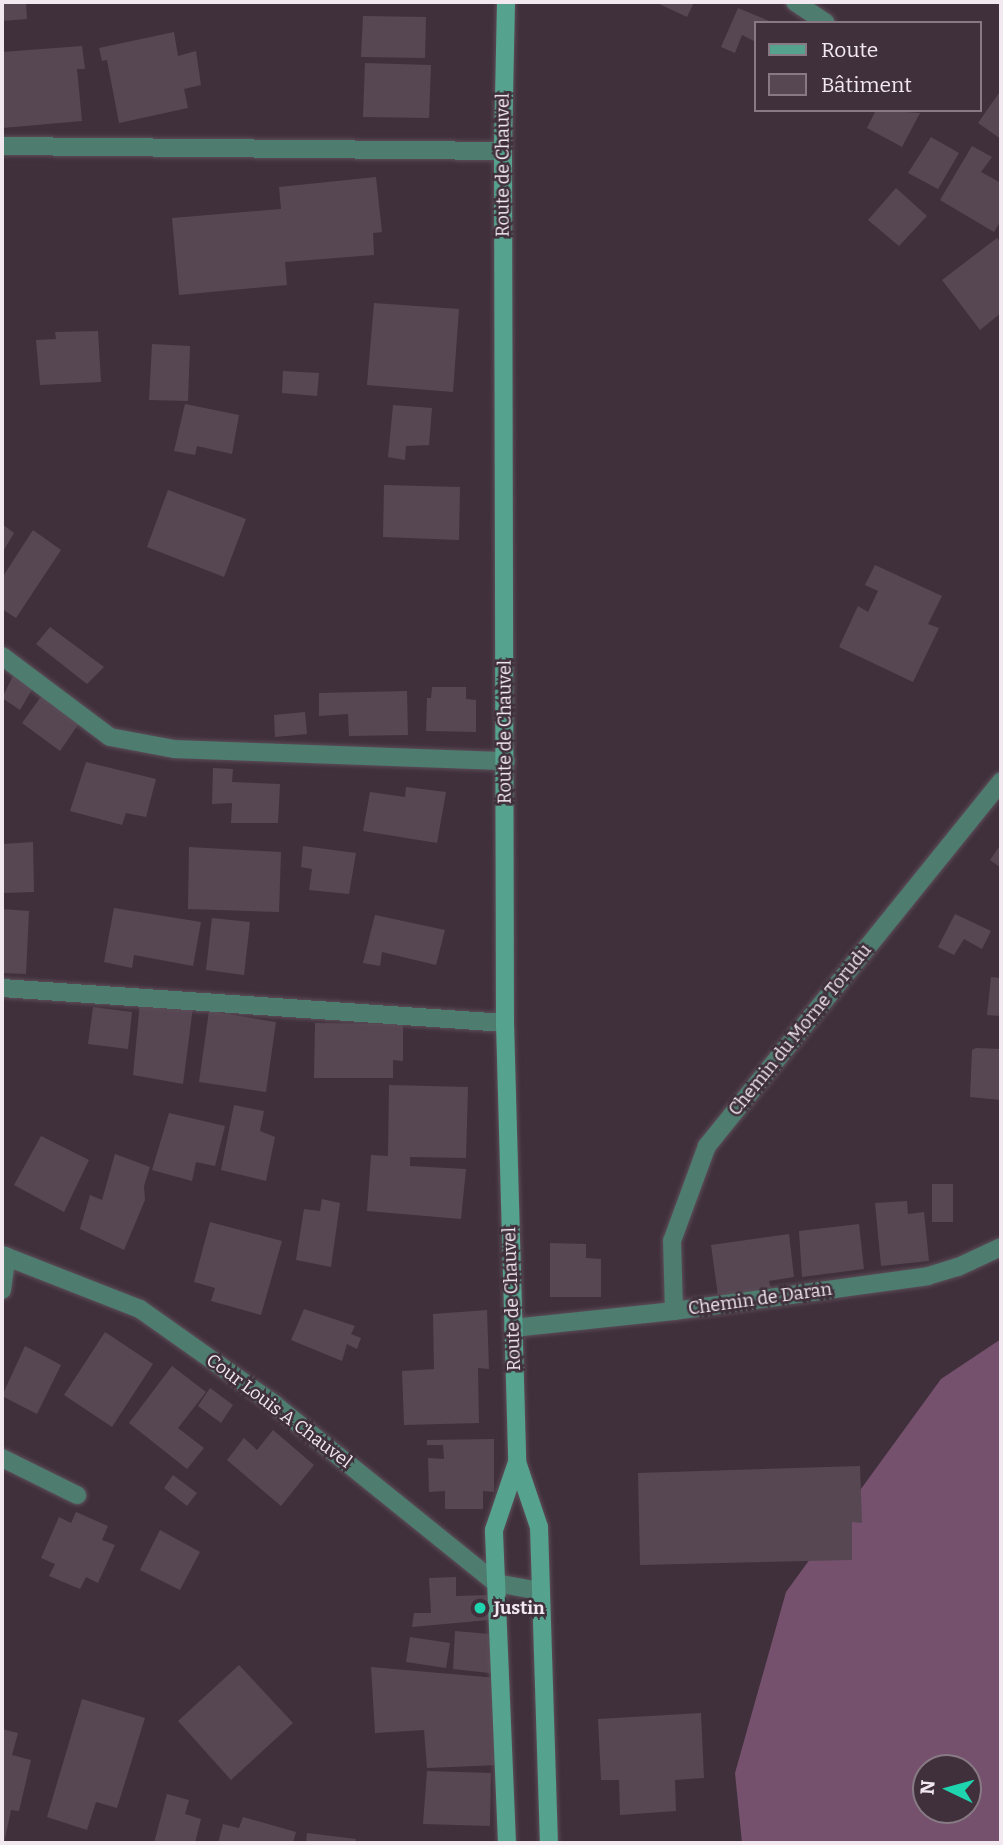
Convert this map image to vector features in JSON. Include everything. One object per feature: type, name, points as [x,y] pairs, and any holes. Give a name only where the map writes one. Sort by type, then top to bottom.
[{"type":"main road","name":"Route de Chauvel","points":[[506,2],[503,150],[505,1023],[517,1462],[538,1527],[549,1843]]},
{"type":"main road","name":"Route de Chauvel","points":[[507,1843],[494,1530],[517,1462]]},
{"type":"street","points":[[795,2],[823,21]]},
{"type":"street","points":[[2,146],[503,150]]},
{"type":"street","points":[[2,656],[110,737],[175,749],[506,761]]},
{"type":"street","name":"Chemin du Morne Torudu","points":[[674,1311],[671,1241],[707,1146],[1001,781]]},
{"type":"street","points":[[2,988],[505,1023]]},
{"type":"street","name":"Chemin de Daran","points":[[513,1328],[674,1311],[928,1276],[958,1267],[1001,1247]]},
{"type":"street","points":[[2,1290],[5,1255]]},
{"type":"street","name":"Cour Louis A Chauvel","points":[[5,1255],[139,1309],[274,1404],[496,1583],[540,1591]]},
{"type":"street","points":[[2,1458],[77,1495]]},
{"type":"shaded area","points":[[1001,1339],[1001,1843],[742,1843],[735,1773],[786,1592],[941,1379]]},
{"type":"building","points":[[2,2],[26,2],[27,19],[2,21]]},
{"type":"building","points":[[655,2],[694,2],[687,17]]},
{"type":"building","points":[[738,8],[769,21],[754,21],[754,41],[742,35],[735,53],[721,47]]},
{"type":"building","points":[[363,16],[426,17],[425,58],[361,57]]},
{"type":"building","points":[[174,32],[178,56],[196,51],[201,85],[184,89],[188,108],[119,123],[107,60],[102,61],[99,48]]},
{"type":"building","points":[[82,46],[85,69],[77,69],[82,121],[2,128],[2,52]]},
{"type":"building","points":[[365,63],[431,65],[429,118],[363,117]]},
{"type":"building","points":[[1001,90],[1001,139],[978,123]]},
{"type":"building","points":[[875,112],[920,113],[902,147],[867,128]]},
{"type":"building","points":[[931,137],[959,153],[938,189],[908,173]]},
{"type":"building","points":[[972,146],[992,157],[981,172],[1001,183],[1001,220],[994,232],[940,200]]},
{"type":"building","points":[[376,177],[382,232],[373,233],[374,255],[285,262],[287,285],[179,295],[172,218],[281,209],[279,187]]},
{"type":"building","points":[[896,188],[927,216],[899,246],[868,220]]},
{"type":"building","points":[[997,238],[1001,243],[1001,313],[980,330],[942,280]]},
{"type":"building","points":[[374,303],[459,309],[453,392],[367,385]]},
{"type":"building","points":[[98,331],[101,382],[40,385],[36,340],[56,339],[55,332]]},
{"type":"building","points":[[152,344],[190,346],[188,401],[149,400]]},
{"type":"building","points":[[283,371],[319,373],[317,396],[282,393]]},
{"type":"building","points":[[185,404],[239,415],[232,454],[197,446],[195,455],[174,451]]},
{"type":"building","points":[[393,405],[432,408],[429,445],[406,446],[405,460],[388,457]]},
{"type":"building","points":[[384,485],[460,487],[459,540],[383,537]]},
{"type":"building","points":[[168,490],[246,519],[224,577],[147,547]]},
{"type":"building","points":[[2,524],[14,533],[2,553]]},
{"type":"building","points":[[33,530],[61,550],[16,618],[2,609],[2,578]]},
{"type":"building","points":[[875,565],[942,596],[928,624],[939,628],[913,682],[839,647],[858,606],[868,612],[878,591],[865,585]]},
{"type":"building","points":[[50,627],[104,667],[87,684],[36,644]]},
{"type":"building","points":[[16,670],[34,686],[20,710],[2,698]]},
{"type":"building","points":[[432,687],[466,687],[466,699],[476,700],[476,732],[426,731],[427,698],[431,698]]},
{"type":"building","points":[[45,691],[82,719],[60,751],[22,723]]},
{"type":"building","points":[[407,691],[408,735],[349,736],[348,714],[319,716],[319,693]]},
{"type":"building","points":[[305,712],[307,734],[275,737],[274,715]]},
{"type":"building","points":[[86,762],[156,779],[146,817],[126,813],[122,825],[70,811]]},
{"type":"building","points":[[213,768],[233,769],[232,782],[280,784],[278,823],[231,823],[232,803],[212,804]]},
{"type":"building","points":[[406,787],[446,792],[437,843],[363,831],[370,792],[405,797]]},
{"type":"building","points":[[33,842],[34,892],[2,893],[2,844]]},
{"type":"building","points":[[1001,844],[1001,868],[990,860]]},
{"type":"building","points":[[303,846],[356,853],[349,894],[309,890],[312,869],[301,867]]},
{"type":"building","points":[[189,847],[281,852],[279,912],[188,909]]},
{"type":"building","points":[[114,908],[201,922],[193,966],[134,955],[132,968],[104,962]]},
{"type":"building","points":[[2,909],[29,911],[26,974],[2,973]]},
{"type":"building","points":[[955,914],[991,931],[982,949],[964,939],[954,955],[938,947]]},
{"type":"building","points":[[375,915],[445,930],[436,965],[382,952],[380,966],[363,963]]},
{"type":"building","points":[[212,918],[250,922],[244,975],[206,970]]},
{"type":"building","points":[[991,977],[1001,978],[1001,1016],[987,1015]]},
{"type":"building","points":[[140,1002],[193,1007],[183,1084],[133,1075]]},
{"type":"building","points":[[93,1007],[132,1012],[128,1049],[88,1044]]},
{"type":"building","points":[[209,1011],[276,1022],[266,1092],[199,1082]]},
{"type":"building","points":[[315,1023],[403,1024],[403,1061],[393,1060],[393,1078],[314,1078]]},
{"type":"building","points":[[1001,1049],[1001,1100],[970,1097],[972,1050]]},
{"type":"building","points":[[389,1085],[468,1087],[466,1158],[410,1157],[410,1166],[466,1169],[461,1219],[367,1211],[371,1155],[388,1156]]},
{"type":"building","points":[[234,1105],[264,1111],[260,1131],[275,1137],[266,1181],[221,1170]]},
{"type":"building","points":[[169,1113],[225,1126],[215,1166],[196,1162],[192,1181],[152,1170]]},
{"type":"building","points":[[41,1136],[89,1160],[64,1212],[14,1185]]},
{"type":"building","points":[[115,1154],[150,1167],[144,1186],[145,1200],[124,1250],[80,1229],[90,1195],[102,1200]]},
{"type":"building","points":[[932,1184],[953,1184],[953,1222],[932,1222]]},
{"type":"building","points":[[322,1199],[340,1203],[331,1267],[296,1260],[304,1209],[320,1211]]},
{"type":"building","points":[[907,1201],[908,1214],[924,1212],[929,1261],[881,1266],[875,1203]]},
{"type":"building","points":[[210,1222],[282,1241],[261,1315],[211,1301],[215,1288],[194,1282]]},
{"type":"building","points":[[859,1224],[864,1269],[802,1277],[799,1231]]},
{"type":"building","points":[[789,1234],[794,1277],[769,1281],[771,1288],[718,1296],[711,1245]]},
{"type":"building","points":[[550,1243],[586,1244],[586,1258],[601,1259],[601,1297],[550,1297]]},
{"type":"building","points":[[304,1309],[355,1326],[351,1334],[361,1338],[357,1349],[347,1344],[342,1361],[291,1340]]},
{"type":"building","points":[[487,1310],[489,1369],[478,1368],[479,1423],[404,1425],[402,1371],[434,1369],[433,1314]]},
{"type":"building","points":[[105,1332],[153,1364],[112,1427],[64,1395]]},
{"type":"building","points":[[25,1346],[61,1365],[37,1414],[2,1396]]},
{"type":"building","points":[[172,1366],[206,1392],[178,1428],[204,1448],[187,1469],[129,1423]]},
{"type":"building","points":[[210,1388],[233,1405],[221,1423],[198,1406]]},
{"type":"building","points":[[273,1430],[314,1465],[281,1506],[227,1460],[244,1438],[257,1450]]},
{"type":"building","points":[[494,1439],[494,1492],[483,1491],[483,1509],[445,1509],[445,1491],[429,1492],[428,1458],[444,1459],[443,1445],[427,1445],[427,1440]]},
{"type":"building","points":[[860,1466],[862,1523],[852,1522],[852,1560],[640,1565],[638,1473]]},
{"type":"building","points":[[173,1475],[197,1493],[187,1506],[164,1488]]},
{"type":"building","points":[[76,1512],[108,1526],[102,1540],[115,1545],[98,1583],[86,1577],[80,1589],[49,1576],[55,1564],[41,1558],[59,1517],[71,1523]]},
{"type":"building","points":[[160,1530],[200,1552],[180,1590],[140,1570]]},
{"type":"building","points":[[456,1577],[456,1596],[489,1595],[489,1620],[412,1627],[414,1613],[431,1613],[429,1578]]},
{"type":"building","points":[[455,1631],[490,1634],[507,1675],[453,1669]]},
{"type":"building","points":[[410,1637],[450,1643],[446,1668],[406,1662]]},
{"type":"building","points":[[239,1665],[293,1723],[231,1780],[178,1721]]},
{"type":"building","points":[[371,1667],[497,1678],[500,1765],[427,1768],[424,1730],[375,1733]]},
{"type":"building","points":[[82,1699],[145,1718],[117,1808],[96,1802],[87,1830],[47,1817]]},
{"type":"building","points":[[701,1713],[704,1778],[675,1780],[676,1811],[620,1815],[619,1780],[601,1780],[598,1719]]},
{"type":"building","points":[[2,1729],[18,1733],[12,1755],[31,1760],[19,1811],[11,1810],[4,1843]]},
{"type":"building","points":[[427,1771],[491,1773],[490,1826],[423,1824]]},
{"type":"building","points":[[167,1794],[189,1800],[185,1814],[201,1819],[195,1843],[154,1843]]},
{"type":"building","points":[[243,1817],[296,1832],[293,1843],[218,1843],[223,1824],[239,1828]]},
{"type":"building","points":[[307,1833],[356,1839],[355,1843],[306,1843]]},
{"type":"place","name":"Justin","points":[[480,1608]]}]
